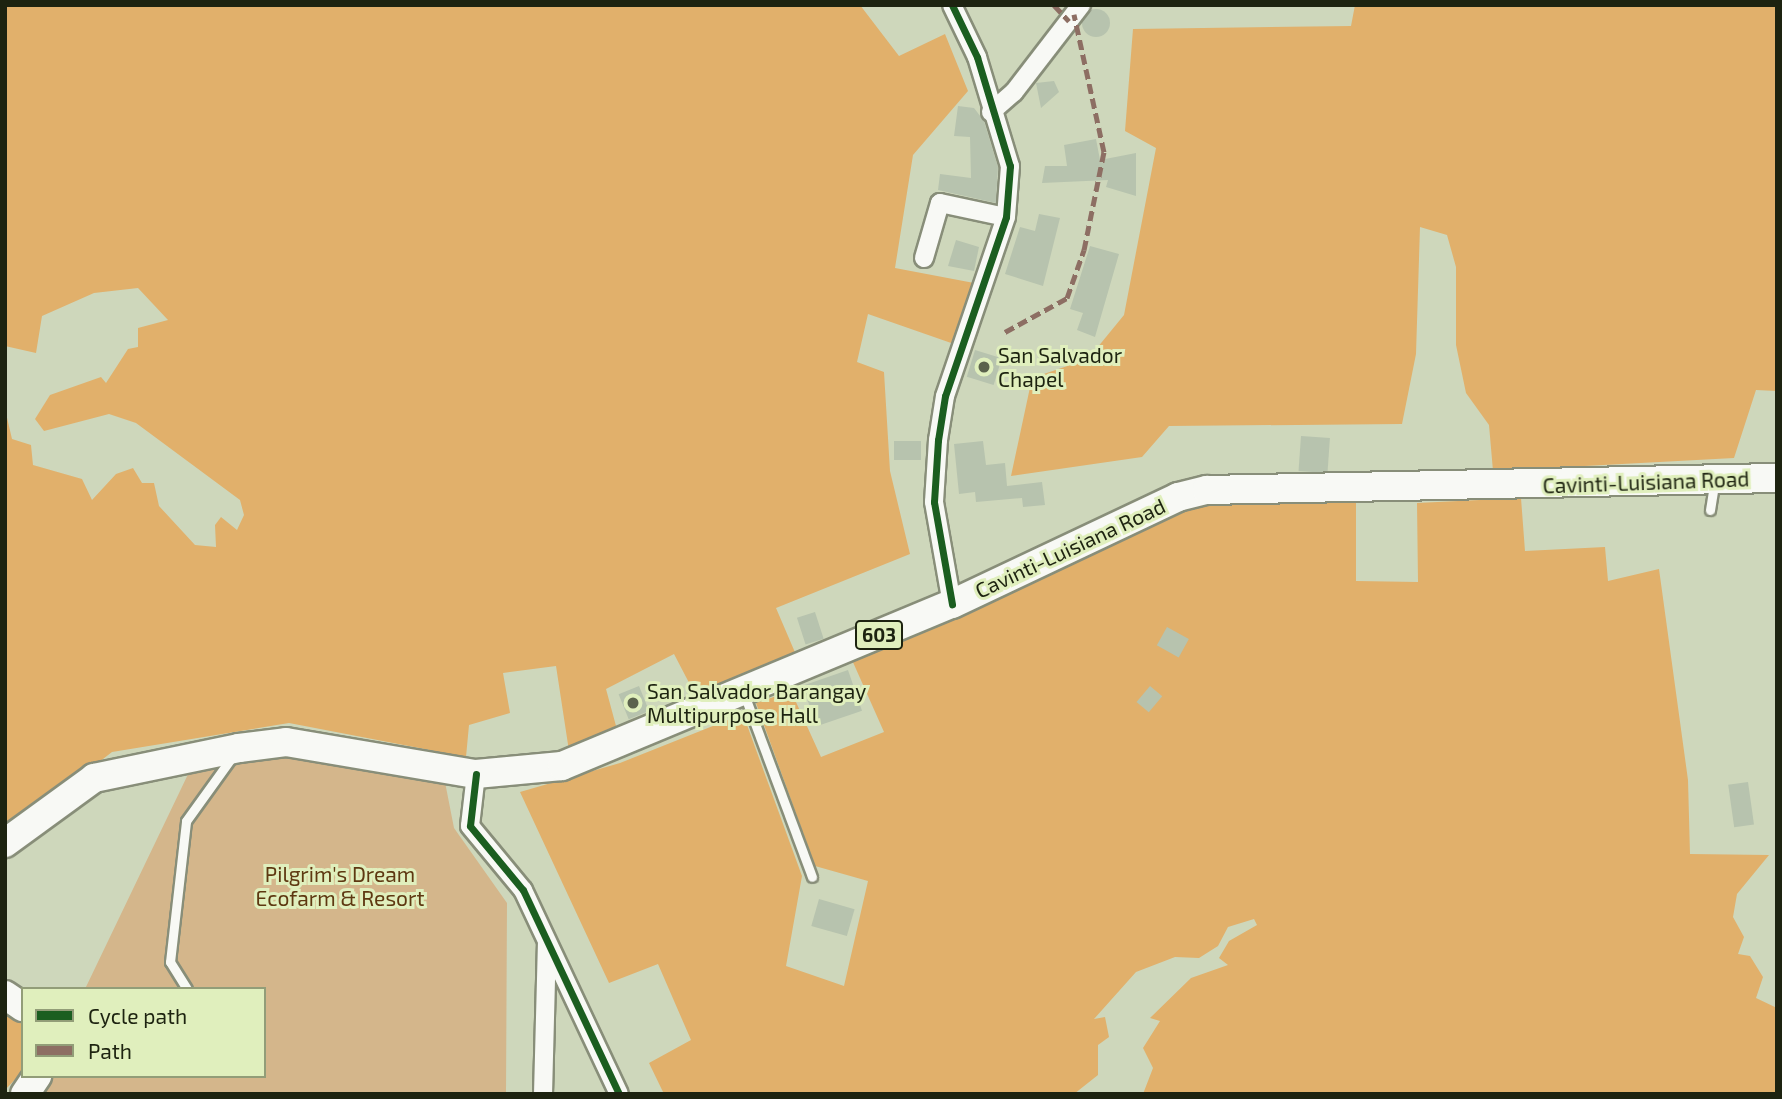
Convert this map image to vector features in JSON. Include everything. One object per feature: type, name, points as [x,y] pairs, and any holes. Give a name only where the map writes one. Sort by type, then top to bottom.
[{"type":"main road","name":"Cavinti-Luisiana Road","points":[[5,843],[94,778],[239,748],[286,742],[476,774],[562,766],[743,693],[951,604],[1178,497],[1208,490],[1777,478]]},
{"type":"main road","points":[[5,995],[21,1006]]},
{"type":"main road","points":[[25,1094],[36,1078]]},
{"type":"street","points":[[951,5],[963,18],[1010,166],[1006,217],[945,396],[938,440],[934,502],[951,604]]},
{"type":"street","points":[[991,112],[1014,92],[1081,5]]},
{"type":"street","points":[[924,258],[940,203],[1006,217]]},
{"type":"street","points":[[476,774],[470,826],[523,890],[619,1094]]},
{"type":"street","points":[[543,1094],[547,940]]},
{"type":"street","points":[[610,1075],[610,1094]]},
{"type":"lane","points":[[1710,510],[1715,480]]},
{"type":"lane","points":[[743,693],[812,877]]},
{"type":"lane","points":[[186,987],[170,962],[186,821],[239,748]]},
{"type":"green space","name":"Pilgrim's Dream Ecofarm & Resort","points":[[294,746],[444,777],[454,828],[507,903],[506,1094],[40,1094],[50,1078],[266,1078],[266,987],[86,987],[192,766]]},
{"type":"shaded area","points":[[5,5],[860,5],[899,56],[945,34],[968,91],[913,155],[895,268],[974,283],[954,344],[868,314],[857,362],[884,372],[890,471],[910,554],[776,608],[797,657],[697,698],[674,654],[606,689],[619,737],[569,751],[556,666],[503,673],[510,713],[469,725],[466,757],[289,723],[112,752],[27,818],[5,822],[5,409],[12,439],[31,445],[33,465],[82,479],[92,500],[116,474],[133,468],[142,483],[154,483],[159,506],[195,545],[216,547],[215,525],[221,517],[237,530],[244,515],[240,500],[136,423],[109,414],[44,431],[35,419],[50,395],[101,377],[106,383],[128,349],[138,347],[138,328],[168,320],[138,288],[94,293],[42,316],[36,353],[5,346]]},
{"type":"shaded area","points":[[1355,5],[1777,5],[1777,391],[1756,390],[1734,458],[1493,471],[1489,425],[1466,393],[1456,345],[1456,267],[1447,235],[1420,227],[1416,354],[1402,424],[1169,426],[1142,457],[1011,476],[1032,378],[1088,359],[1124,315],[1156,148],[1125,131],[1133,29],[1351,26]]},
{"type":"shaded area","points":[[1521,498],[1525,551],[1605,547],[1608,581],[1659,569],[1688,780],[1690,854],[1769,855],[1737,894],[1733,917],[1744,937],[1738,954],[1750,956],[1763,977],[1756,998],[1777,1008],[1777,1094],[1143,1094],[1153,1068],[1143,1048],[1160,1021],[1150,1018],[1191,978],[1228,965],[1219,958],[1229,941],[1257,925],[1254,919],[1228,927],[1218,946],[1199,958],[1175,957],[1136,972],[1094,1019],[1105,1017],[1109,1037],[1098,1045],[1098,1075],[1074,1094],[664,1094],[649,1063],[691,1040],[658,964],[609,983],[520,792],[620,763],[743,714],[802,876],[786,966],[844,986],[868,881],[815,866],[756,703],[791,691],[821,757],[884,732],[852,660],[1207,502],[1356,501],[1356,581],[1418,582],[1417,503]]},
{"type":"shaded area","points":[[5,1011],[21,1023],[21,1073],[5,1090]]},
{"type":"building","points":[[1096,9],[1106,13],[1110,23],[1106,33],[1096,37],[1086,33],[1082,23],[1086,13]]},
{"type":"building","points":[[1054,81],[1059,92],[1041,108],[1036,83]]},
{"type":"building","points":[[958,106],[974,108],[984,121],[998,167],[996,203],[938,190],[940,174],[971,178],[970,137],[954,136]]},
{"type":"building","points":[[1096,139],[1100,160],[1136,153],[1136,196],[1106,187],[1108,180],[1042,183],[1045,166],[1067,166],[1064,145]]},
{"type":"building","points":[[1039,214],[1060,218],[1043,286],[1005,274],[1020,227],[1035,231]]},
{"type":"building","points":[[956,240],[979,247],[974,271],[948,266]]},
{"type":"building","points":[[1090,246],[1119,254],[1095,337],[1077,330],[1083,313],[1070,309]]},
{"type":"building","name":"San Salvador Chapel","points":[[975,350],[1002,358],[994,385],[967,377]]},
{"type":"building","points":[[1301,436],[1330,438],[1327,473],[1299,471]]},
{"type":"building","points":[[894,441],[921,441],[921,460],[894,460]]},
{"type":"building","points":[[983,441],[986,465],[1005,463],[1007,486],[1042,482],[1045,505],[1023,507],[1022,498],[976,502],[975,492],[959,494],[954,444]]},
{"type":"building","points":[[815,612],[824,639],[806,645],[797,618]]},
{"type":"building","points":[[1167,627],[1189,639],[1179,657],[1157,645]]},
{"type":"building","points":[[848,670],[862,711],[817,726],[803,686]]},
{"type":"building","name":"San Salvador Barangay Multipurpose Hall","points":[[639,686],[649,711],[629,719],[619,694]]},
{"type":"building","points":[[1150,686],[1162,696],[1149,712],[1137,702]]},
{"type":"building","points":[[1748,782],[1754,825],[1734,827],[1728,785]]},
{"type":"building","points":[[819,899],[855,909],[847,936],[811,926]]},
{"type":"marked path","points":[[1054,5],[1069,21]]},
{"type":"marked path","points":[[1005,332],[1067,298],[1084,250],[1104,152],[1074,14]]},
{"type":"cycle path","points":[[952,5],[977,57],[1010,166],[1006,217],[945,396],[938,440],[934,502],[952,604]]},
{"type":"cycle path","points":[[476,774],[470,826],[523,890],[619,1094]]},
{"type":"place","name":"San Salvador Chapel","points":[[984,367]]},
{"type":"place","name":"San Salvador Barangay Multipurpose Hall","points":[[633,703]]}]
